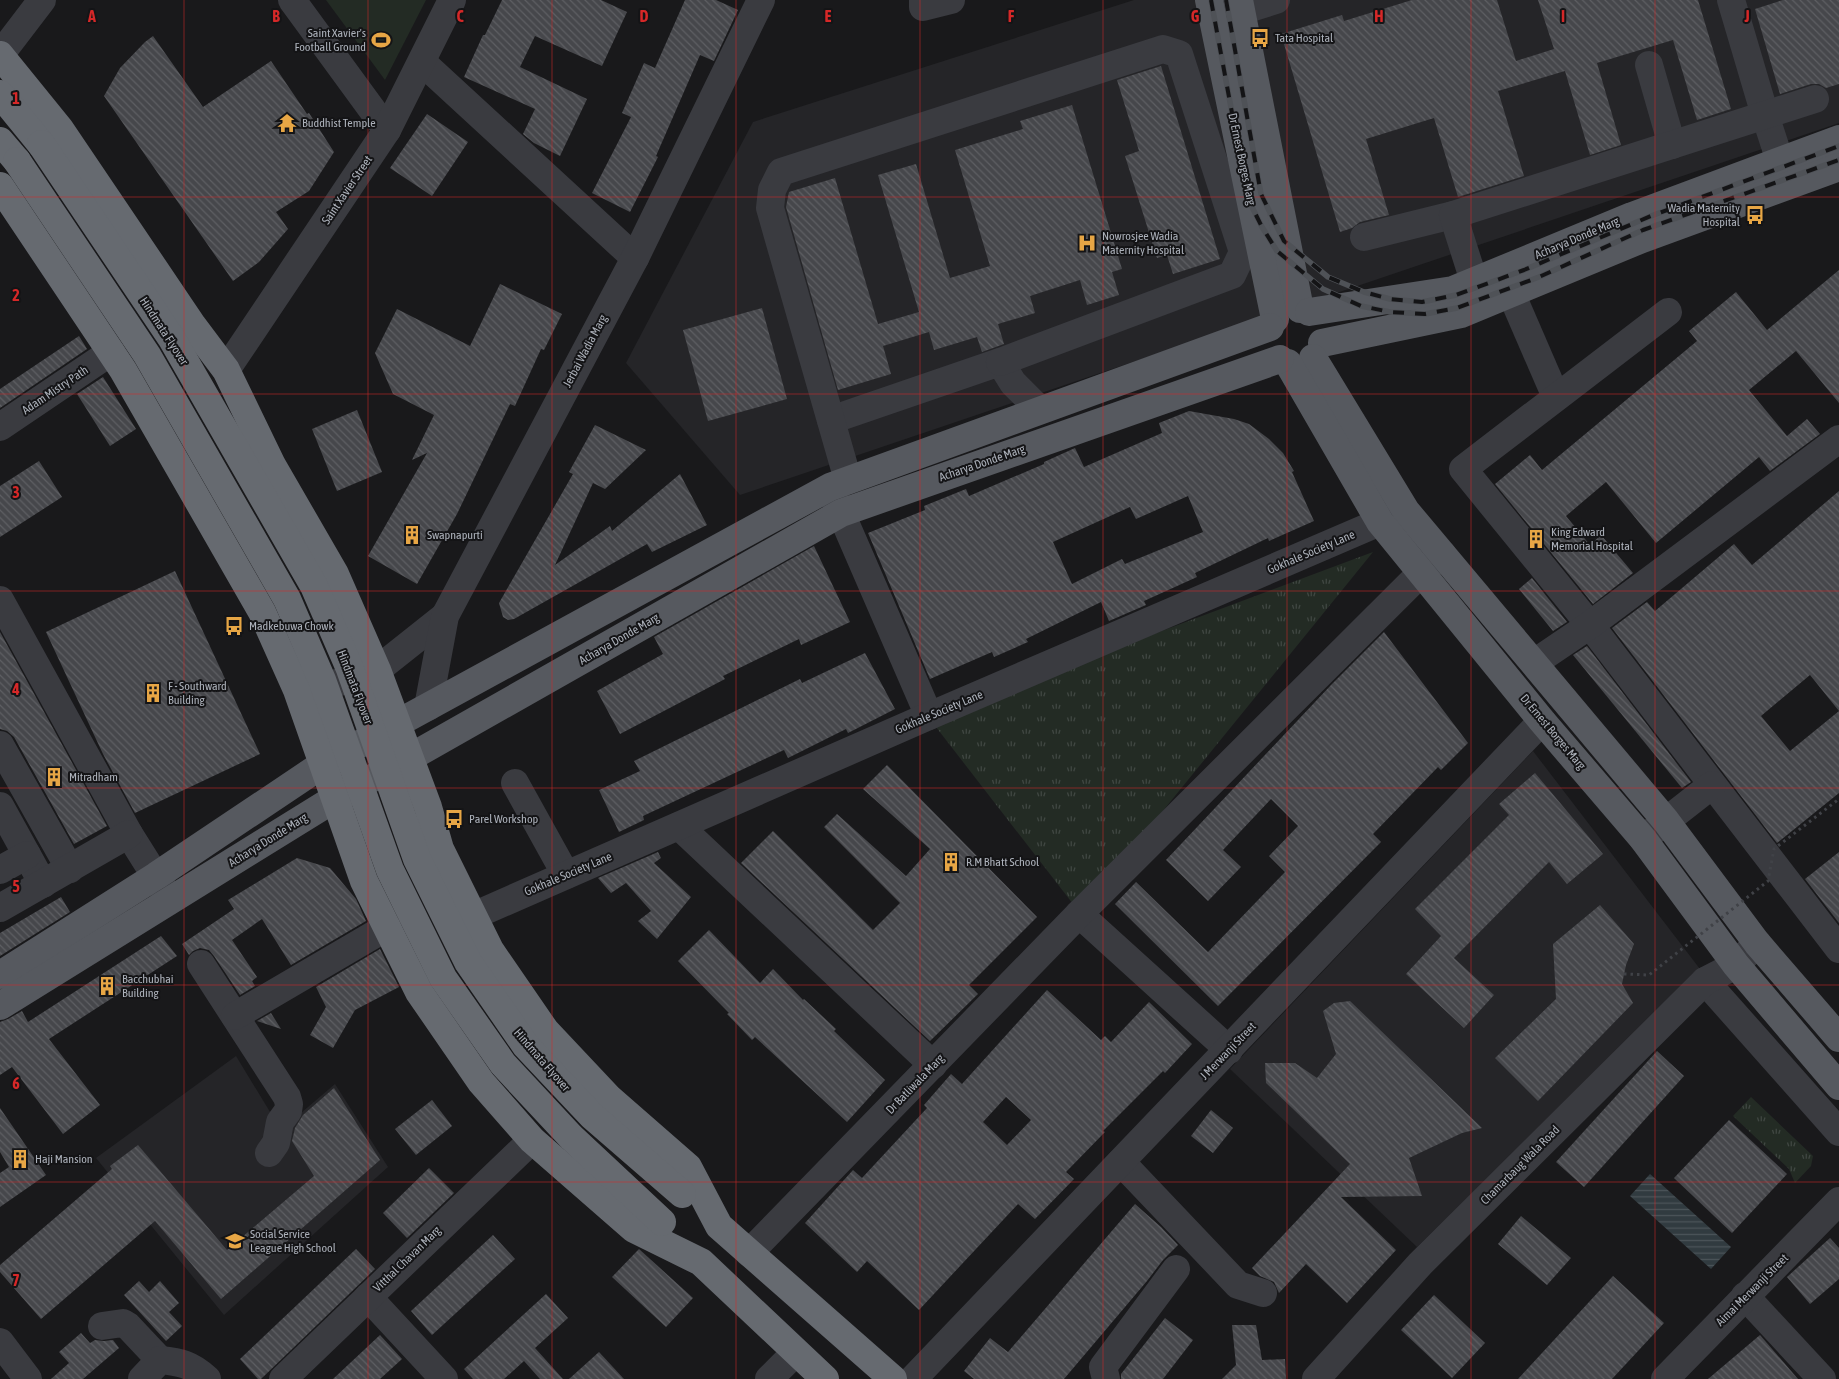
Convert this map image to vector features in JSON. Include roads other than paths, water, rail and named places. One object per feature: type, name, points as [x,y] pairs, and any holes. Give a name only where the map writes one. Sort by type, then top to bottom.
[{"type":"highway","points":[[0,55],[60,129],[193,326],[226,370],[272,465],[335,574],[377,670],[428,807],[440,849],[490,950],[545,1030],[608,1098],[688,1167],[719,1226]]},
{"type":"highway","name":"Hindmata Flyover","points":[[0,94],[41,144],[172,339],[314,586],[350,669],[417,858],[468,962],[526,1046],[592,1116],[893,1379]]},
{"type":"highway","points":[[8,151],[147,355],[287,599],[322,680],[390,870],[443,978],[503,1064],[571,1137],[662,1222],[795,1353],[825,1379]]},
{"type":"highway","points":[[0,186],[123,370],[262,612],[298,696],[364,881],[419,992],[481,1082],[532,1140],[634,1229],[701,1262]]},
{"type":"highway","points":[[348,837],[428,807]]},
{"type":"main road","name":"Dr Ernest Borges Marg","points":[[1208,0],[1272,323]]},
{"type":"main road","points":[[1240,6],[1305,311]]},
{"type":"main road","name":"Acharya Donde Marg","points":[[1305,311],[1463,295],[1511,293],[1642,239],[1692,207],[1780,161],[1839,139]]},
{"type":"main road","name":"Acharya Donde Marg","points":[[0,1006],[334,799],[841,513],[1301,356],[1463,295],[1632,216],[1692,207],[1839,167]]},
{"type":"main road","points":[[0,975],[156,876],[323,764],[839,483],[1272,323],[1282,313],[1291,309],[1305,311],[1316,318],[1321,325],[1323,334],[1301,356]]},
{"type":"main road","points":[[1272,323],[1268,336],[1274,353],[1301,356],[1406,511],[1666,821],[1757,943],[1839,1038]]},
{"type":"main road","name":"Dr Ernest Borges Marg","points":[[1301,356],[1380,522],[1542,721],[1643,839],[1736,965],[1839,1086]]},
{"type":"street","points":[[0,55],[42,0]]},
{"type":"street","points":[[292,0],[387,130]]},
{"type":"street","name":"Saint Xavier Street","points":[[226,370],[387,130],[452,0]]},
{"type":"street","name":"Jerbai Wadia Marg","points":[[428,707],[445,616],[635,258],[761,0]]},
{"type":"street","points":[[924,0],[923,7],[951,0]]},
{"type":"street","points":[[1240,6],[1276,0]]},
{"type":"street","points":[[1731,0],[1780,161]]},
{"type":"street","points":[[831,420],[1000,362],[1232,274],[1243,252],[1179,54],[1163,49],[781,172],[772,190],[770,208],[831,420],[841,513],[929,716]]},
{"type":"street","points":[[422,62],[635,258]]},
{"type":"street","points":[[1649,65],[1672,144]]},
{"type":"street","points":[[1364,237],[1453,215],[1815,99]]},
{"type":"street","points":[[1453,215],[1463,295]]},
{"type":"street","points":[[1511,293],[1556,397]]},
{"type":"street","points":[[1668,312],[1463,469],[1590,625],[1839,949]]},
{"type":"street","name":"Adam Mistry Path","points":[[0,427],[111,352]]},
{"type":"street","points":[[1000,362],[1013,383],[1040,410]]},
{"type":"street","points":[[1503,673],[1590,625],[1839,439]]},
{"type":"street","name":"Gokhale Society Lane","points":[[473,916],[929,716],[1406,511]]},
{"type":"street","name":"Dr Batliwala Marg","points":[[749,1253],[1079,914],[1421,572],[1442,554]]},
{"type":"street","points":[[0,600],[129,834],[170,900]]},
{"type":"street","points":[[298,696],[377,670],[445,616]]},
{"type":"street","name":"J Merwanji Street","points":[[913,1379],[1230,1050],[1542,721]]},
{"type":"street","points":[[0,745],[70,868]]},
{"type":"street","points":[[515,783],[566,875]]},
{"type":"street","points":[[1643,839],[1712,785]]},
{"type":"street","points":[[0,806],[43,884]]},
{"type":"street","points":[[679,826],[934,1065]]},
{"type":"street","points":[[0,908],[129,834]]},
{"type":"street","points":[[0,870],[27,854]]},
{"type":"street","points":[[1079,914],[1230,1050]]},
{"type":"street","points":[[235,1016],[387,927]]},
{"type":"street","name":"Chamarbaug Wala Road","points":[[1316,1379],[1420,1264],[1705,981],[1736,965],[1757,943]]},
{"type":"street","points":[[201,964],[287,1097],[288,1111],[278,1130],[276,1143],[269,1153]]},
{"type":"street","points":[[1705,981],[1839,1132]]},
{"type":"street","name":"Vitthal Chavan Marg","points":[[282,1379],[532,1140]]},
{"type":"street","points":[[1121,1162],[1238,1285],[1263,1294]]},
{"type":"street","name":"Aimai Merwanji Street","points":[[1665,1379],[1839,1201]]},
{"type":"street","points":[[1106,1379],[1103,1367],[1176,1269]]},
{"type":"street","points":[[1745,1296],[1822,1379]]},
{"type":"street","points":[[368,1297],[444,1379]]},
{"type":"street","points":[[102,1326],[123,1323],[128,1326],[151,1369],[181,1362],[198,1371],[207,1379]]},
{"type":"street","points":[[0,1342],[28,1379]]},
{"type":"street","points":[[769,1379],[795,1353]]},
{"type":"railway","points":[[1211,0],[1248,199],[1277,251],[1323,289],[1361,306],[1390,312],[1425,314],[1457,308],[1539,277],[1643,230],[1839,160]]},
{"type":"railway","points":[[1226,0],[1261,194],[1284,241],[1328,277],[1364,292],[1390,299],[1422,302],[1456,295],[1524,270],[1651,216],[1839,146]]},
{"type":"place","name":"Tata Hospital","points":[[1260,38]]},
{"type":"place","name":"Saint Xavier's Football Ground","points":[[381,40]]},
{"type":"place","name":"Buddhist Temple","points":[[287,123]]},
{"type":"place","name":"Wadia Maternity Hospital","points":[[1755,215]]},
{"type":"place","name":"Nowrosjee Wadia Maternity Hospital","points":[[1087,243]]},
{"type":"place","name":"Swapnapurti","points":[[412,535]]},
{"type":"place","name":"King Edward Memorial Hospital","points":[[1536,539]]},
{"type":"place","name":"Madkebuwa Chowk","points":[[234,626]]},
{"type":"place","name":"F - Southward Building","points":[[153,693]]},
{"type":"place","name":"Mitradham","points":[[54,777]]},
{"type":"place","name":"Parel Workshop","points":[[454,819]]},
{"type":"place","name":"R.M Bhatt School","points":[[951,862]]},
{"type":"place","name":"Bacchubhai Building","points":[[107,986]]},
{"type":"place","name":"Haji Mansion","points":[[20,1159]]},
{"type":"place","name":"Social Service League High School","points":[[235,1241]]}]
